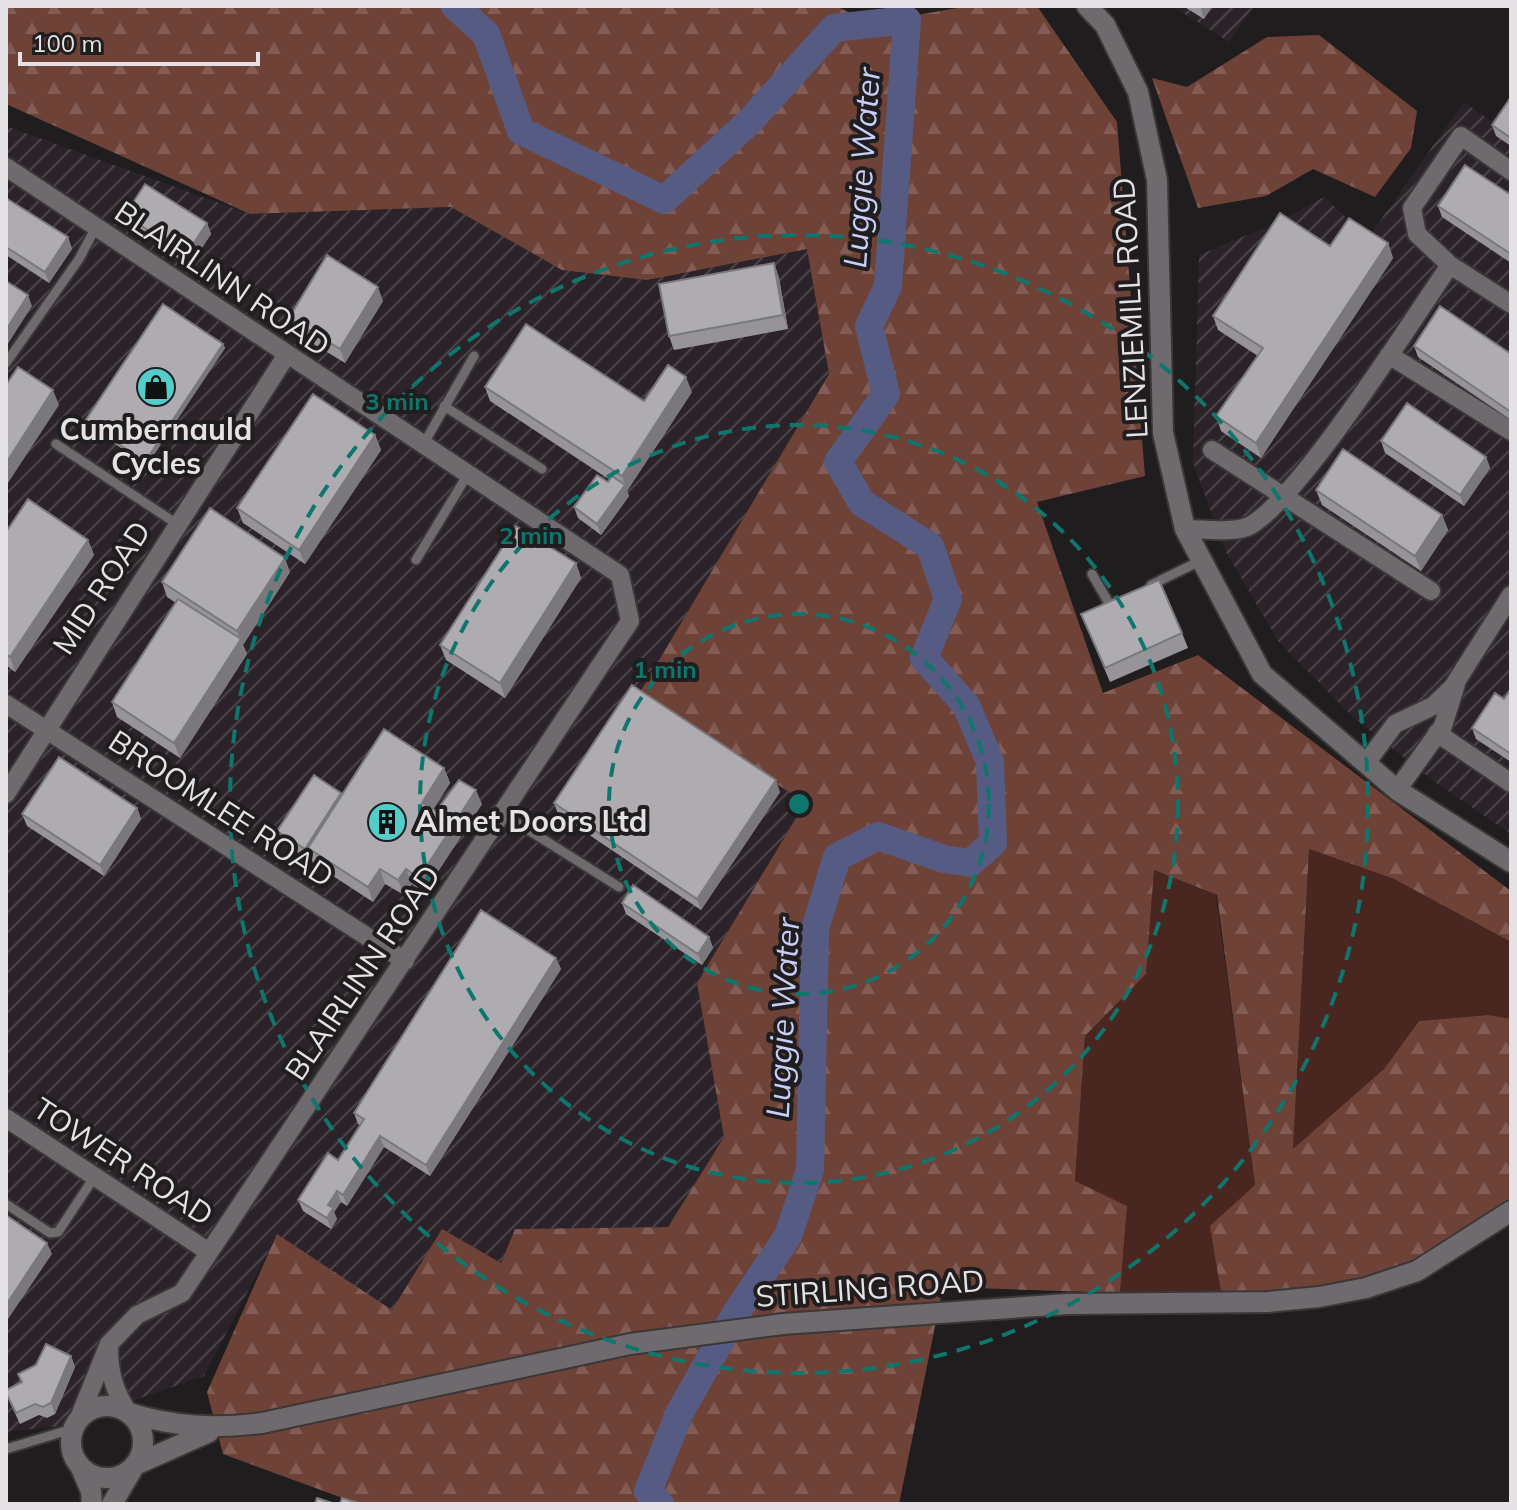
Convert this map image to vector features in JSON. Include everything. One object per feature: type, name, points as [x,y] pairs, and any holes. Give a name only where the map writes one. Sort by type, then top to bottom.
[{"type":"main road","name":"LENZIEMILL ROAD","points":[[1087,6],[1105,25],[1138,92],[1157,180],[1163,433],[1185,529],[1262,674],[1397,790],[1511,862]]},
{"type":"main road","name":"STIRLING ROAD","points":[[128,1413],[167,1424],[221,1428],[262,1423],[630,1344],[783,1324],[1067,1304],[1268,1302],[1319,1297],[1366,1288],[1417,1271],[1511,1211]]},
{"type":"main road","points":[[92,1504],[91,1491],[70,1443],[76,1424],[104,1406],[128,1413],[143,1438],[134,1466],[112,1504]]},
{"type":"main road","name":"STIRLING ROAD","points":[[134,1466],[180,1442],[221,1428]]},
{"type":"main road","points":[[81,1468],[106,1479],[117,1477],[134,1466]]},
{"type":"street","points":[[1511,171],[1461,136],[1412,208],[1417,234],[1450,265],[1511,304]]},
{"type":"street","name":"BLAIRLINN ROAD","points":[[6,167],[286,356],[620,575],[630,621],[182,1293],[137,1315],[109,1344],[76,1424]]},
{"type":"street","points":[[1185,529],[1246,527],[1284,499],[1450,265]]},
{"type":"street","points":[[1389,355],[1511,431]]},
{"type":"street","name":"MID ROAD","points":[[6,794],[44,729],[286,356]]},
{"type":"street","points":[[1212,450],[1431,591]]},
{"type":"street","points":[[1366,763],[1395,724],[1433,706],[1454,685],[1511,595]]},
{"type":"street","points":[[1397,790],[1443,726],[1454,685]]},
{"type":"street","name":"BROOMLEE ROAD","points":[[6,704],[405,961]]},
{"type":"street","points":[[1437,733],[1511,783]]},
{"type":"street","name":"TOWER ROAD","points":[[6,1118],[209,1252]]},
{"type":"street","points":[[109,1344],[109,1366],[116,1394],[128,1413]]},
{"type":"lane","points":[[6,363],[79,259],[96,227]]},
{"type":"lane","points":[[423,445],[474,356]]},
{"type":"lane","points":[[444,406],[542,469]]},
{"type":"lane","points":[[56,444],[177,524]]},
{"type":"lane","points":[[416,560],[468,474]]},
{"type":"lane","points":[[1136,592],[1202,560]]},
{"type":"lane","points":[[1092,574],[1110,605],[1123,599]]},
{"type":"lane","points":[[503,814],[619,887]]},
{"type":"lane","points":[[6,1204],[50,1233],[58,1232],[95,1176]]},
{"type":"lane","points":[[6,1449],[76,1424]]},
{"type":"shaded area","points":[[1172,6],[1254,6],[1229,42]]},
{"type":"shaded area","points":[[1511,95],[1511,834],[1432,780],[1352,716],[1278,641],[1226,552],[1193,463],[1199,255],[1276,223],[1324,197],[1368,238],[1464,102],[1491,121]]},
{"type":"shaded area","points":[[6,126],[250,214],[451,207],[562,270],[647,280],[807,249],[829,374],[640,692],[805,803],[697,983],[724,1137],[668,1227],[515,1229],[502,1263],[392,1310],[277,1235],[204,1376],[60,1426],[6,1432]]},
{"type":"shaded area","points":[[1309,849],[1394,879],[1511,942],[1511,1019],[1488,1015],[1419,1021],[1384,1069],[1293,1151]]},
{"type":"shaded area","points":[[1154,870],[1216,895],[1255,1185],[1211,1226],[1222,1298],[1120,1293],[1127,1206],[1075,1182],[1085,1036],[1146,974]]},
{"type":"green space","points":[[6,6],[836,6],[870,23],[969,6],[1037,6],[1117,122],[1145,476],[1037,502],[1103,693],[1198,655],[1511,891],[1511,942],[1394,879],[1309,849],[1293,1149],[1384,1069],[1419,1021],[1488,1015],[1511,1019],[1511,1199],[1450,1244],[1387,1273],[1308,1292],[1222,1298],[1210,1226],[1255,1185],[1217,895],[1154,870],[1146,974],[1085,1036],[1075,1181],[1127,1206],[1120,1293],[943,1287],[899,1504],[359,1504],[223,1454],[207,1392],[277,1234],[392,1310],[442,1229],[501,1263],[515,1229],[668,1227],[724,1137],[697,983],[805,803],[640,692],[829,374],[807,249],[647,280],[562,270],[451,207],[250,214],[6,104]]},
{"type":"green space","points":[[1319,35],[1417,111],[1411,148],[1375,197],[1313,169],[1266,196],[1198,208],[1152,78],[1187,87],[1267,37]]},
{"type":"building","points":[[1511,97],[1511,138],[1492,125]]},
{"type":"building","points":[[1465,165],[1511,195],[1511,254],[1438,206]]},
{"type":"building","points":[[145,184],[207,223],[186,255],[125,215]]},
{"type":"building","points":[[6,198],[68,237],[45,272],[6,247]]},
{"type":"building","points":[[1280,213],[1330,246],[1349,218],[1388,243],[1256,443],[1216,416],[1263,348],[1213,316]]},
{"type":"building","points":[[327,255],[378,287],[340,349],[289,318]]},
{"type":"building","points":[[774,263],[783,315],[669,336],[659,284]]},
{"type":"building","points":[[6,281],[28,295],[6,330]]},
{"type":"building","name":"Cumbernauld Cycles","points":[[163,304],[223,344],[145,462],[85,421]]},
{"type":"building","points":[[1440,306],[1511,354],[1511,412],[1414,346]]},
{"type":"building","points":[[526,324],[644,401],[668,365],[686,377],[622,476],[485,387]]},
{"type":"building","points":[[18,367],[53,390],[6,463],[6,385]]},
{"type":"building","points":[[313,394],[375,435],[299,550],[237,508]]},
{"type":"building","points":[[1407,403],[1486,457],[1460,495],[1381,441]]},
{"type":"building","points":[[1343,449],[1442,515],[1415,556],[1316,490]]},
{"type":"building","points":[[597,475],[608,482],[612,476],[625,485],[597,524],[574,507]]},
{"type":"building","points":[[28,499],[88,540],[10,657],[6,654],[6,532]]},
{"type":"building","points":[[210,508],[285,558],[237,631],[162,582]]},
{"type":"building","points":[[516,526],[576,563],[500,683],[440,645]]},
{"type":"building","points":[[1159,580],[1182,633],[1105,668],[1081,614]]},
{"type":"building","points":[[178,599],[241,639],[174,743],[112,702]]},
{"type":"building","points":[[632,685],[776,780],[697,899],[554,803]]},
{"type":"building","points":[[1511,689],[1511,754],[1472,728],[1495,693],[1504,699]]},
{"type":"building","name":"Almet Doors Ltd","points":[[384,729],[444,768],[422,803],[436,811],[459,780],[476,790],[419,878],[406,869],[398,880],[380,869],[368,887],[308,848]]},
{"type":"building","points":[[59,757],[137,808],[100,865],[22,814]]},
{"type":"building","points":[[314,775],[341,793],[305,849],[277,831]]},
{"type":"building","points":[[633,885],[709,937],[698,954],[622,903]]},
{"type":"building","points":[[481,910],[556,958],[426,1165],[380,1136],[343,1195],[337,1191],[328,1205],[333,1208],[327,1218],[298,1200],[328,1153],[338,1160],[364,1119],[354,1113]]},
{"type":"building","points":[[6,1215],[47,1243],[6,1305]]},
{"type":"building","points":[[46,1344],[71,1356],[51,1403],[43,1407],[35,1404],[16,1413],[6,1390],[22,1382],[18,1374],[36,1365]]},
{"type":"building","points":[[317,1498],[335,1504],[315,1504]]},
{"type":"building","points":[[342,1498],[358,1503],[340,1504]]},
{"type":"waterway","name":"Luggie Water","points":[[455,6],[486,34],[521,131],[664,200],[749,122],[834,28],[907,20],[888,286],[869,326],[886,394],[838,462],[862,503],[930,546],[948,599],[924,658],[966,705],[990,762],[993,843],[970,863],[944,859],[878,836],[837,857],[815,929],[810,1170],[788,1236],[738,1310],[680,1412],[648,1491],[660,1504]]},
{"type":"place","name":"Cumbernauld Cycles","points":[[156,387]]},
{"type":"place","name":"Almet Doors Ltd","points":[[387,822]]}]
